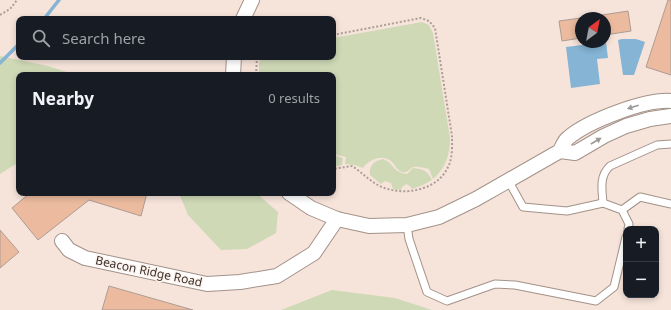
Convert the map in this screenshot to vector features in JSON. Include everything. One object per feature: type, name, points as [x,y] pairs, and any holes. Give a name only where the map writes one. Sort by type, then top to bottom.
[{"type":"street","points":[[244,16],[252,0]]},
{"type":"street","points":[[233,72],[234,60]]},
{"type":"street","points":[[293,196],[311,208],[337,219],[369,226],[407,225],[439,217],[476,199],[560,151],[567,139],[608,115],[639,105],[671,100]]},
{"type":"street","points":[[560,151],[575,153],[604,136],[626,126],[650,119],[671,116]]},
{"type":"street","name":"Beacon Ridge Road","points":[[62,241],[69,250],[85,258],[207,284],[240,282],[278,276],[314,253],[337,219]]},
{"type":"lane","points":[[603,203],[602,180],[604,172],[610,166],[657,145],[671,144]]},
{"type":"lane","points":[[508,180],[523,207],[567,211],[603,203],[622,210],[629,226]]},
{"type":"lane","points":[[622,210],[640,197],[671,204]]},
{"type":"lane","points":[[407,225],[409,239],[427,292],[447,301],[495,284],[515,285],[596,301],[614,287],[623,250]]},
{"type":"path","points":[[0,15],[10,9],[17,0]]},
{"type":"path","points":[[336,34],[421,18],[429,21],[435,28],[452,136],[452,151],[447,169],[436,182],[420,190],[401,192],[386,189],[373,182],[352,166],[336,169]]},
{"type":"path","points":[[256,72],[257,60]]},
{"type":"green space","points":[[422,22],[429,25],[433,33],[450,138],[449,150],[444,165],[433,179],[429,169],[413,167],[407,172],[400,171],[393,163],[385,158],[377,158],[369,162],[363,168],[345,164],[346,157],[336,155],[336,72],[259,72],[260,60],[336,60],[336,37]]},
{"type":"green space","points":[[0,56],[48,66],[67,72],[16,72],[16,164],[0,174]]},
{"type":"green space","points":[[336,156],[343,158],[342,165],[336,166]]},
{"type":"green space","points":[[383,159],[390,163],[399,172],[407,174],[413,168],[422,170],[429,174],[432,180],[412,189],[406,184],[401,190],[393,189],[391,183],[385,181],[381,184],[370,175],[370,172],[372,164]]},
{"type":"green space","points":[[180,196],[259,196],[278,212],[276,233],[247,249],[221,250],[188,215]]},
{"type":"green space","points":[[332,290],[395,298],[432,310],[281,310]]},
{"type":"water","points":[[636,39],[645,42],[634,75],[623,75],[618,40]]},
{"type":"water","points":[[575,46],[575,48],[607,48],[608,58],[597,59],[600,84],[571,88],[566,47]]},
{"type":"building","points":[[668,0],[671,0],[671,75],[646,67]]},
{"type":"building","points":[[628,11],[631,31],[611,34],[611,14]]},
{"type":"building","points":[[575,19],[575,39],[562,41],[559,21]]},
{"type":"building","points":[[26,196],[146,196],[141,216],[89,200],[38,240],[12,208]]},
{"type":"building","points":[[0,230],[19,252],[0,268]]},
{"type":"building","points":[[109,286],[193,310],[102,310]]},
{"type":"waterway","points":[[46,16],[59,0]]},
{"type":"waterway","points":[[0,63],[16,47]]}]
